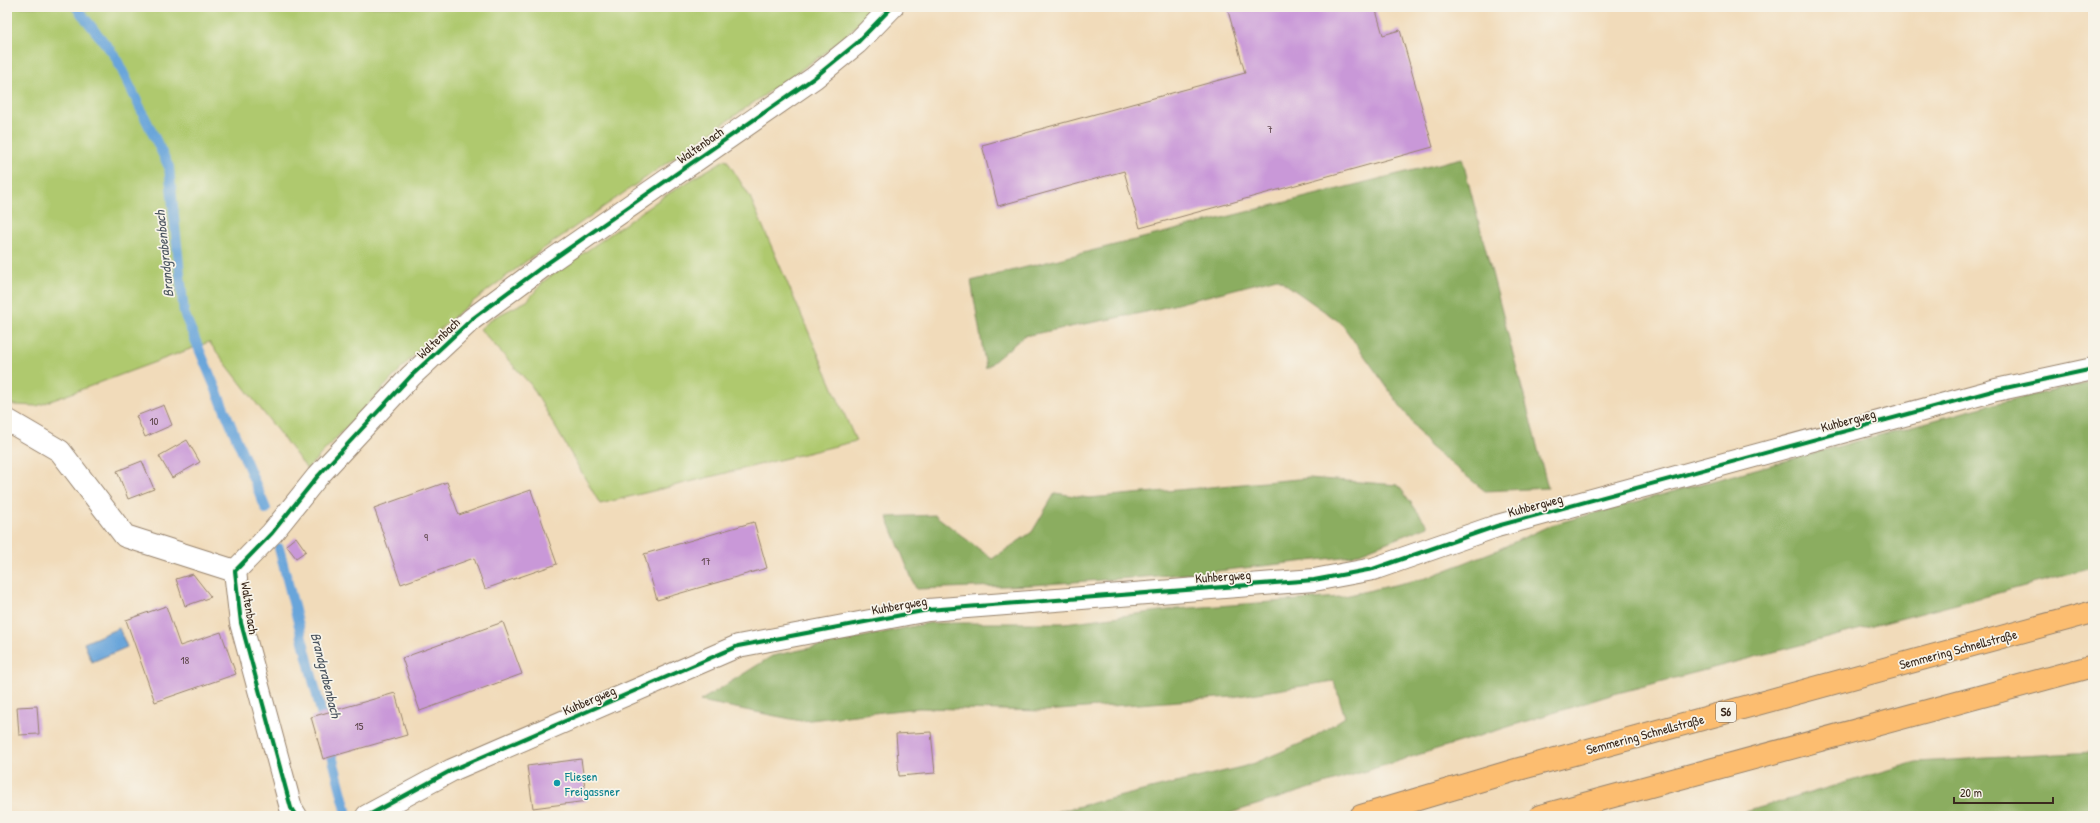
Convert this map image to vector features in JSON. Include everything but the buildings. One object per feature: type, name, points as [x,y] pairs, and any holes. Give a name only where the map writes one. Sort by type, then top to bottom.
[{"type":"highway","name":"Semmering Schnellstraße","points":[[1361,816],[1520,768],[2093,612]]},
{"type":"highway","points":[[1540,816],[2093,666]]},
{"type":"street","name":"Waltenbach","points":[[234,571],[272,533],[317,477],[411,376],[472,319],[542,267],[814,78],[857,43],[892,7]]},
{"type":"street","name":"Kuhbergweg","points":[[368,816],[452,770],[738,646],[928,610],[1314,580],[1373,569],[1497,526],[1996,390],[2093,369]]},
{"type":"street","name":"Waltenbach","points":[[7,420],[60,451],[126,536],[234,571]]},
{"type":"street","name":"Waltenbach","points":[[234,571],[240,623],[291,808],[296,816]]},
{"type":"green space","points":[[7,7],[873,7],[849,33],[822,55],[533,256],[462,310],[429,339],[307,469],[209,342],[37,406],[7,403]]},
{"type":"green space","points":[[1462,158],[1548,488],[1485,491],[1429,446],[1341,323],[1277,278],[1146,312],[1024,336],[986,368],[971,281]]},
{"type":"green space","points":[[726,159],[750,197],[856,441],[600,504],[531,385],[480,329],[493,318],[527,301],[544,281],[663,197]]},
{"type":"green space","points":[[2093,382],[2093,568],[1614,694],[1221,816],[1039,816],[1250,765],[1309,740],[1345,717],[1334,681],[1232,697],[1045,711],[919,708],[801,721],[700,701],[772,656],[929,623],[1065,623],[1176,609],[1340,597],[1426,578],[1497,550],[1551,525],[1997,403]]},
{"type":"green space","points":[[1309,478],[1398,485],[1428,526],[1352,556],[1199,573],[1032,585],[916,589],[887,517],[935,515],[992,559],[1032,532],[1055,493],[1089,498]]},
{"type":"green space","points":[[2093,752],[2093,816],[1731,816],[1916,762]]},
{"type":"water","points":[[119,628],[127,647],[92,662],[84,643]]},
{"type":"waterway","name":"Brandgrabenbach","points":[[76,7],[115,56],[169,167],[184,313],[266,509]]},
{"type":"waterway","name":"Brandgrabenbach","points":[[279,548],[325,727]]},
{"type":"waterway","name":"Brandgrabenbach","points":[[329,744],[346,810]]},
{"type":"cycle path","points":[[296,816],[291,808],[241,623],[235,571],[272,533],[317,477],[411,376],[472,319],[542,267],[814,78],[857,43],[892,7]]},
{"type":"cycle path","points":[[367,816],[452,770],[738,646],[928,610],[1314,580],[1373,569],[1497,526],[1996,390],[2093,369]]},
{"type":"place","name":"Fliesen Freigassner","points":[[557,783]]}]
